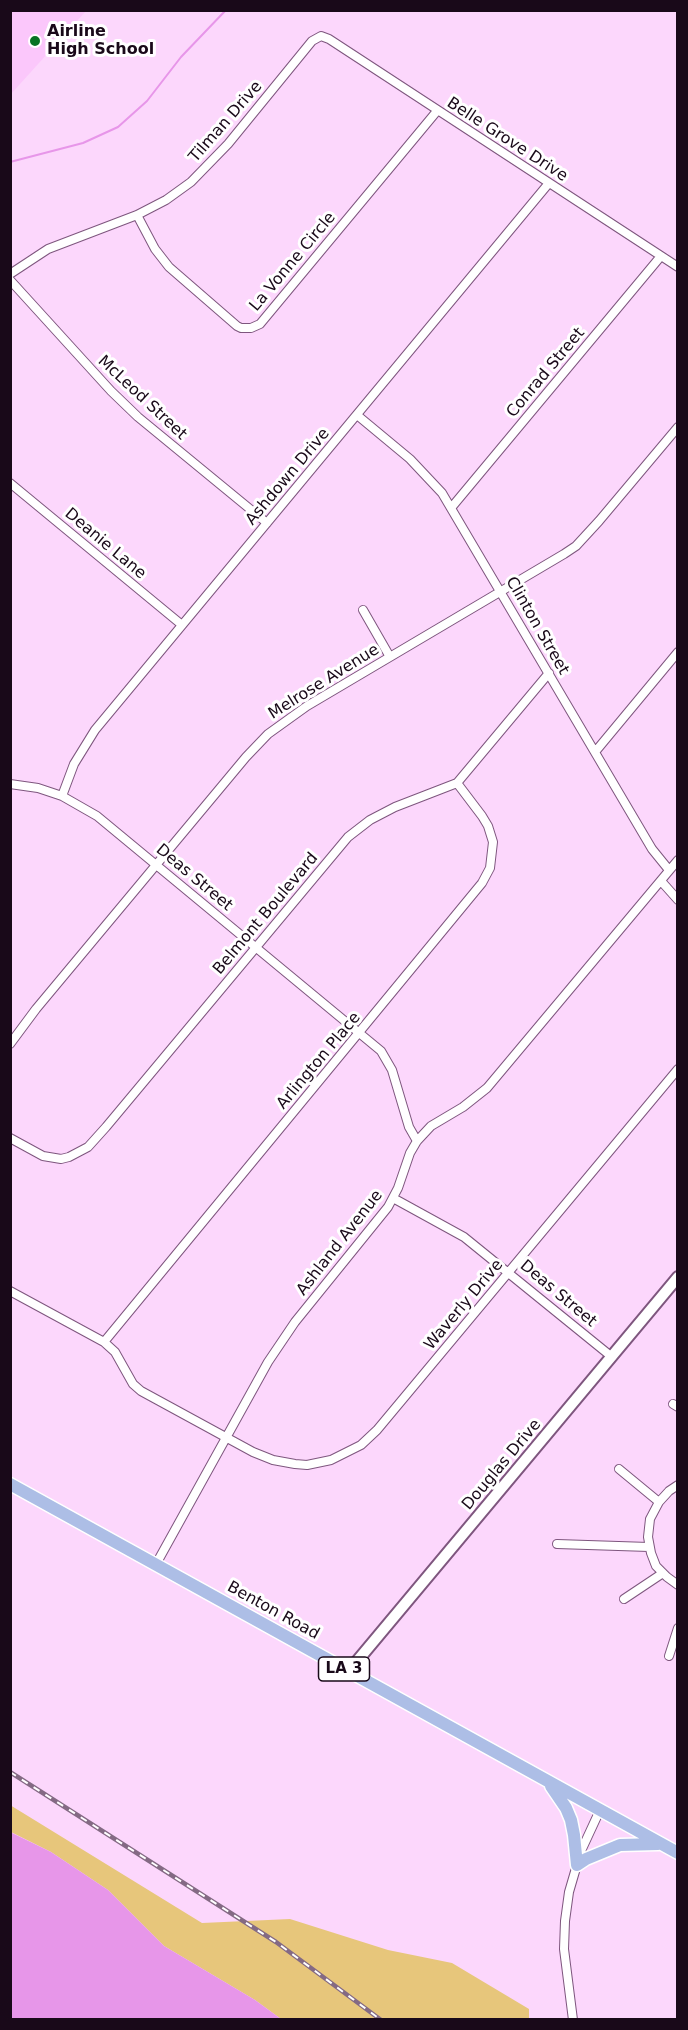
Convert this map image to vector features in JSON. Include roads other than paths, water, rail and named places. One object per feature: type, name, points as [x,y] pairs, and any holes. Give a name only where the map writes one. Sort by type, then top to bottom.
[{"type":"main road","name":"Benton Road","points":[[10,1484],[678,1853]]},
{"type":"main road","points":[[548,1782],[566,1808],[571,1820],[577,1865],[596,1854],[620,1845],[662,1844]]},
{"type":"street","name":"Belle Grove Drive","points":[[321,36],[329,39],[678,267]]},
{"type":"street","name":"Tilman Drive","points":[[10,274],[48,249],[137,215],[166,200],[204,171],[312,41],[321,36]]},
{"type":"street","name":"La Vonne Circle","points":[[137,215],[155,249],[168,267],[237,326],[251,328],[260,324],[437,111]]},
{"type":"street","name":"Ashdown Drive","points":[[62,796],[75,764],[95,730],[549,183]]},
{"type":"street","name":"Conrad Street","points":[[451,508],[661,256]]},
{"type":"street","name":"McLeod Street","points":[[10,280],[118,398],[267,523]]},
{"type":"street","name":"Clinton Street","points":[[357,415],[428,477],[451,508],[652,849],[669,870]]},
{"type":"street","name":"Melrose Avenue","points":[[10,1044],[32,1014],[246,757],[268,734],[290,717],[502,593],[576,546],[678,427]]},
{"type":"street","name":"Deanie Lane","points":[[10,483],[182,625]]},
{"type":"street","points":[[363,610],[390,657]]},
{"type":"street","points":[[595,752],[678,652]]},
{"type":"street","name":"Belmont Boulevard","points":[[10,1138],[43,1156],[61,1159],[88,1147],[339,847],[356,830],[394,807],[457,783],[549,673]]},
{"type":"street","name":"Arlington Place","points":[[104,1342],[476,892],[490,868],[494,851],[491,833],[482,816],[457,783]]},
{"type":"street","name":"Deas Street","points":[[10,784],[38,788],[62,796],[97,816],[381,1052],[389,1062],[409,1127],[417,1141]]},
{"type":"street","name":"Ashland Avenue","points":[[155,1566],[286,1334],[393,1198],[417,1141],[431,1126],[463,1107],[487,1088],[678,860]]},
{"type":"street","points":[[661,881],[678,900]]},
{"type":"street","name":"Waverly Drive","points":[[104,1342],[119,1358],[127,1375],[141,1391],[261,1456],[294,1464],[320,1463],[353,1450],[377,1430],[678,1069]]},
{"type":"street","name":"Deas Street","points":[[393,1198],[464,1237],[509,1271],[612,1357]]},
{"type":"street","name":"Douglas Drive","points":[[348,1672],[678,1277]]},
{"type":"street","points":[[10,1292],[104,1342]]},
{"type":"street","points":[[619,1469],[659,1502]]},
{"type":"street","points":[[678,1485],[659,1502],[650,1520],[649,1547],[653,1560],[663,1574],[678,1585]]},
{"type":"street","points":[[557,1544],[649,1547]]},
{"type":"street","points":[[624,1599],[663,1574]]},
{"type":"street","points":[[669,1656],[678,1628]]},
{"type":"street","points":[[573,2019],[564,1949],[565,1921],[569,1892],[581,1851],[600,1810]]},
{"type":"waterway","points":[[10,162],[83,143],[118,127],[147,101],[181,57],[226,10]]},
{"type":"railway","points":[[10,1772],[276,1942],[381,2020]]},
{"type":"place","name":"Airline High School","points":[[35,41]]}]
